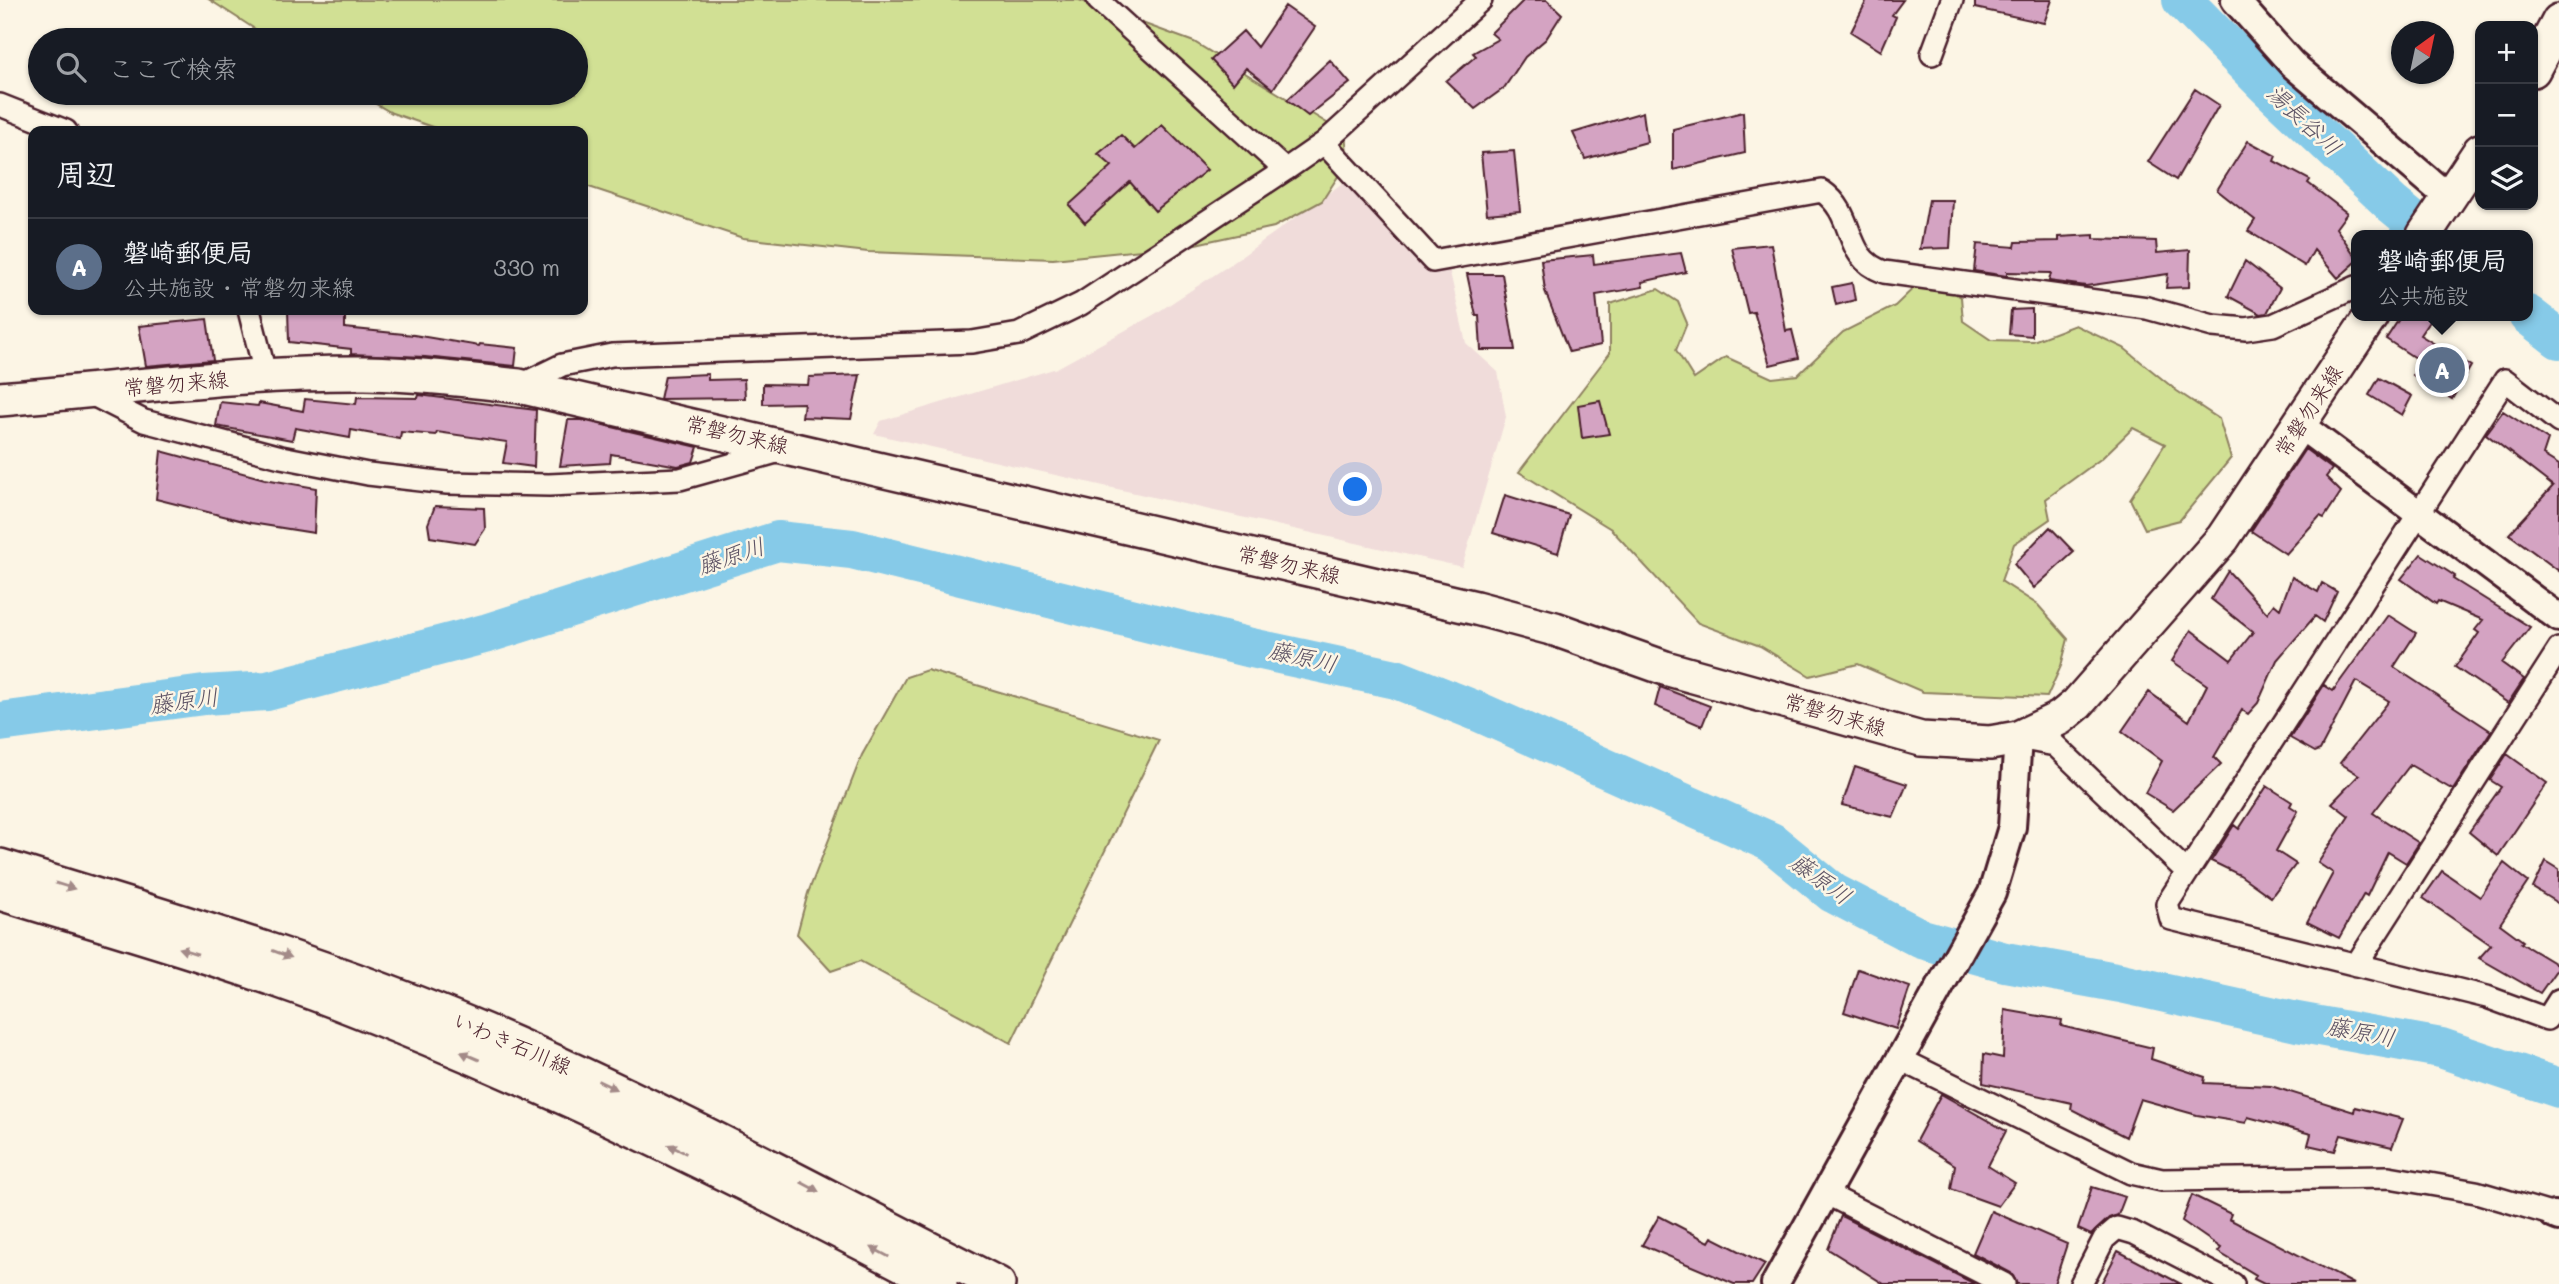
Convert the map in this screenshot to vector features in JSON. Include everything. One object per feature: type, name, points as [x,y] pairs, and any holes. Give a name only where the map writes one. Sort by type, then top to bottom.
[{"type":"main road","points":[[2538,61],[2559,21]]},
{"type":"main road","points":[[2436,217],[2475,158]]},
{"type":"main road","name":"常磐勿来線","points":[[0,399],[266,377],[365,373],[441,377],[519,386],[1476,608],[1555,629],[1665,667],[1922,739],[1990,743],[2018,738],[2060,718],[2077,704],[2224,538],[2301,426],[2368,321]]},
{"type":"main road","name":"いわき石川線","points":[[0,866],[247,941],[482,1030],[698,1129],[921,1271]]},
{"type":"main road","name":"いわき石川線","points":[[0,892],[235,966],[429,1039],[540,1084],[921,1271],[998,1284]]},
{"type":"street","points":[[1098,0],[1285,170]]},
{"type":"street","points":[[519,386],[562,365],[612,355],[972,342],[1019,334],[1081,304],[1324,143],[1481,0]]},
{"type":"street","points":[[1932,54],[1952,0]]},
{"type":"street","points":[[2235,0],[2436,217]]},
{"type":"street","points":[[0,105],[53,126]]},
{"type":"street","points":[[1324,143],[1433,261],[1822,191],[1838,202],[1859,256],[1868,266],[1884,272],[2147,308],[2213,326],[2246,330],[2273,325],[2351,289]]},
{"type":"street","points":[[250,315],[266,377]]},
{"type":"street","points":[[2559,422],[2505,380],[2167,904],[2171,919],[2487,997],[2553,1021],[2559,1000]]},
{"type":"street","points":[[86,391],[144,421],[281,457],[368,474],[447,483],[549,485],[680,479],[791,447]]},
{"type":"street","points":[[2301,426],[2559,618]]},
{"type":"street","points":[[2356,965],[2559,649]]},
{"type":"street","points":[[1775,1284],[1898,1058],[1992,893],[2012,827],[2018,738],[2055,745],[2187,872]]},
{"type":"street","points":[[1898,1058],[2131,1172],[2162,1180],[2389,1177],[2476,1192],[2556,1216]]},
{"type":"street","points":[[1825,1193],[2004,1284]]},
{"type":"street","points":[[2081,1284],[2104,1239],[2116,1228],[2134,1233],[2233,1284]]},
{"type":"shaded area","points":[[1344,182],[1417,263],[1447,259],[1466,343],[1498,372],[1506,417],[1462,567],[874,434],[881,421],[1057,368],[1155,314],[1234,262]]},
{"type":"green space","points":[[210,0],[1079,0],[1194,42],[1345,134],[1348,161],[1322,201],[1274,227],[1191,245],[1053,259],[868,252],[743,238],[588,187],[588,126],[430,126],[392,113],[378,105],[588,105],[588,28],[253,28]]},
{"type":"green space","points":[[1926,276],[1961,297],[1963,321],[1991,340],[2033,341],[2075,325],[2124,348],[2177,391],[2219,419],[2231,458],[2180,520],[2145,529],[2130,499],[2165,444],[2133,428],[2102,458],[2046,499],[2050,519],[2014,544],[2001,581],[2038,605],[2068,639],[2061,666],[2047,697],[1923,692],[1858,664],[1810,676],[1760,646],[1698,623],[1611,529],[1519,472],[1610,353],[1610,304],[1658,289],[1678,302],[1687,323],[1676,350],[1694,379],[1726,357],[1772,378],[1798,375],[1843,332],[1895,306]]},
{"type":"green space","points":[[927,670],[1159,740],[1011,1043],[860,961],[831,971],[797,934],[808,893],[862,755],[906,677]]},
{"type":"building","points":[[1524,0],[1547,0],[1562,14],[1546,39],[1525,57],[1504,88],[1475,109],[1446,81],[1476,56],[1473,53],[1498,39],[1491,33]]},
{"type":"building","points":[[1867,0],[1903,0],[1892,15],[1896,17],[1881,51],[1851,32]]},
{"type":"building","points":[[1975,0],[2052,0],[2044,23],[1975,8]]},
{"type":"building","points":[[1285,6],[1315,27],[1273,89],[1246,68],[1233,84],[1211,60],[1243,31],[1257,47]]},
{"type":"building","points":[[1330,60],[1350,83],[1308,116],[1287,100]]},
{"type":"building","points":[[2195,89],[2219,105],[2176,180],[2148,162]]},
{"type":"building","points":[[1643,112],[1647,142],[1585,159],[1573,133]]},
{"type":"building","points":[[1743,112],[1745,153],[1673,170],[1673,129]]},
{"type":"building","points":[[1162,125],[1207,170],[1155,211],[1130,182],[1085,223],[1069,205],[1112,166],[1098,154],[1121,135],[1135,149]]},
{"type":"building","points":[[2248,141],[2276,156],[2274,161],[2310,180],[2308,183],[2347,213],[2336,228],[2351,250],[2351,266],[2338,278],[2314,250],[2305,266],[2248,231],[2255,220],[2217,190]]},
{"type":"building","points":[[1514,151],[1520,211],[1487,214],[1481,153]]},
{"type":"building","points":[[1929,200],[1953,200],[1950,248],[1920,249]]},
{"type":"building","points":[[2094,235],[2094,239],[2156,241],[2157,253],[2190,250],[2189,287],[2166,288],[2168,274],[2086,286],[2049,281],[2051,273],[2007,272],[2007,276],[1974,271],[1977,244],[2015,247],[2016,242],[2059,241],[2059,237]]},
{"type":"building","points":[[1771,244],[1786,331],[1792,330],[1799,358],[1770,365],[1754,312],[1748,313],[1732,248]]},
{"type":"building","points":[[1681,253],[1686,272],[1642,282],[1643,287],[1596,295],[1601,345],[1569,352],[1545,291],[1541,260],[1593,255],[1594,264]]},
{"type":"building","points":[[2245,261],[2280,288],[2267,313],[2261,314],[2228,296]]},
{"type":"building","points":[[1467,274],[1502,274],[1515,350],[1481,350],[1479,316],[1476,316]]},
{"type":"building","points":[[1852,283],[1855,300],[1836,305],[1832,287]]},
{"type":"building","points":[[2032,309],[2032,336],[2009,334],[2011,310]]},
{"type":"building","points":[[288,315],[345,315],[345,328],[414,335],[479,346],[517,348],[515,366],[425,357],[351,354],[351,349],[289,342]]},
{"type":"building","points":[[207,319],[213,360],[146,366],[139,326]]},
{"type":"building","points":[[2398,321],[2430,321],[2420,335],[2471,366],[2452,399],[2413,375],[2421,362],[2386,339]]},
{"type":"building","points":[[708,374],[708,380],[744,379],[745,398],[660,399],[665,376]]},
{"type":"building","points":[[860,375],[851,419],[802,417],[804,403],[763,404],[763,384],[808,385],[809,377]]},
{"type":"building","points":[[2379,378],[2412,396],[2402,415],[2369,395]]},
{"type":"building","points":[[419,395],[536,410],[534,467],[503,463],[507,442],[437,432],[436,435],[401,432],[400,439],[351,430],[350,438],[295,428],[292,440],[216,426],[220,402],[258,406],[259,403],[303,411],[305,399],[356,404],[357,397],[418,398]]},
{"type":"building","points":[[1600,401],[1609,434],[1582,438],[1578,405]]},
{"type":"building","points":[[2503,411],[2548,440],[2543,455],[2559,465],[2559,571],[2509,534],[2553,486],[2486,434]]},
{"type":"building","points":[[568,420],[582,420],[698,447],[693,462],[678,466],[611,454],[610,463],[560,466]]},
{"type":"building","points":[[2305,449],[2332,469],[2326,477],[2341,492],[2324,518],[2320,516],[2286,554],[2251,531]]},
{"type":"building","points":[[161,451],[265,479],[316,488],[314,533],[251,523],[156,499]]},
{"type":"building","points":[[1505,495],[1569,515],[1558,553],[1493,533]]},
{"type":"building","points":[[435,506],[484,508],[485,529],[475,544],[430,537],[428,524]]},
{"type":"building","points":[[2050,527],[2074,552],[2034,588],[2014,564]]},
{"type":"building","points":[[2421,554],[2455,576],[2453,579],[2530,627],[2502,663],[2524,679],[2508,703],[2455,667],[2479,633],[2475,630],[2483,620],[2438,601],[2436,604],[2401,579]]},
{"type":"building","points":[[2228,571],[2267,613],[2274,604],[2280,609],[2292,577],[2318,592],[2322,583],[2337,592],[2323,622],[2315,616],[2277,660],[2258,703],[2248,714],[2242,710],[2214,757],[2221,764],[2173,810],[2145,793],[2162,761],[2122,731],[2149,692],[2189,721],[2207,685],[2172,661],[2191,630],[2231,660],[2253,632],[2211,599]]},
{"type":"building","points":[[2388,615],[2416,633],[2394,667],[2491,731],[2453,790],[2410,765],[2373,813],[2419,843],[2406,863],[2388,852],[2367,896],[2364,894],[2339,938],[2307,922],[2333,873],[2318,863],[2349,816],[2332,803],[2359,775],[2340,763],[2389,701],[2356,681],[2320,750],[2315,752],[2290,738],[2324,685],[2333,691]]},
{"type":"building","points":[[1660,687],[1710,706],[1702,726],[1655,706]]},
{"type":"building","points":[[2507,754],[2547,783],[2498,856],[2469,832],[2501,787],[2490,780]]},
{"type":"building","points":[[1855,767],[1907,784],[1893,817],[1842,805]]},
{"type":"building","points":[[2267,786],[2292,802],[2290,806],[2298,811],[2276,851],[2296,864],[2271,897],[2240,875],[2211,861],[2234,825],[2239,829]]},
{"type":"building","points":[[2546,861],[2559,869],[2559,904],[2533,888]]},
{"type":"building","points":[[2504,863],[2528,882],[2500,924],[2523,941],[2521,943],[2559,966],[2540,993],[2479,958],[2491,945],[2423,898],[2442,871],[2480,897]]},
{"type":"building","points":[[1858,969],[1910,987],[1896,1029],[1844,1012]]},
{"type":"building","points":[[2005,1010],[2062,1020],[2061,1026],[2153,1048],[2151,1059],[2205,1077],[2204,1083],[2271,1086],[2354,1112],[2355,1107],[2403,1119],[2392,1147],[2341,1135],[2335,1151],[2308,1145],[2311,1134],[2248,1117],[2246,1123],[2197,1115],[2140,1099],[2126,1137],[2071,1109],[2072,1103],[1983,1083],[1984,1054],[2003,1058]]},
{"type":"building","points":[[1941,1094],[2006,1131],[1988,1166],[2015,1183],[1998,1206],[1951,1189],[1955,1165],[1916,1141]]},
{"type":"building","points":[[2092,1187],[2125,1197],[2118,1215],[2109,1218],[2091,1235],[2078,1229]]},
{"type":"building","points":[[2192,1195],[2231,1214],[2229,1219],[2354,1284],[2264,1284],[2254,1279],[2256,1275],[2218,1252],[2221,1248],[2182,1221]]},
{"type":"building","points":[[1991,1211],[2067,1244],[2054,1284],[2017,1284],[2011,1273],[1973,1253]]},
{"type":"building","points":[[1659,1216],[1709,1242],[1712,1237],[1765,1264],[1752,1284],[1734,1284],[1642,1245]]},
{"type":"building","points":[[1841,1216],[1975,1284],[1884,1284],[1828,1249]]},
{"type":"building","points":[[2118,1251],[2181,1284],[2101,1284]]},
{"type":"waterway","name":"湯長谷川","points":[[2182,0],[2265,84],[2392,204],[2424,230]]},
{"type":"waterway","name":"湯長谷川","points":[[2533,319],[2559,339]]},
{"type":"waterway","name":"藤原川","points":[[0,722],[204,695],[267,691],[488,633],[778,541],[852,549],[1247,647],[1396,679],[1479,712],[1771,842],[1833,893],[1922,939],[2005,962],[2121,983],[2297,1022],[2441,1048],[2559,1088]]},
{"type":"place","name":"磐崎郵便局","points":[[2442,370]]}]
